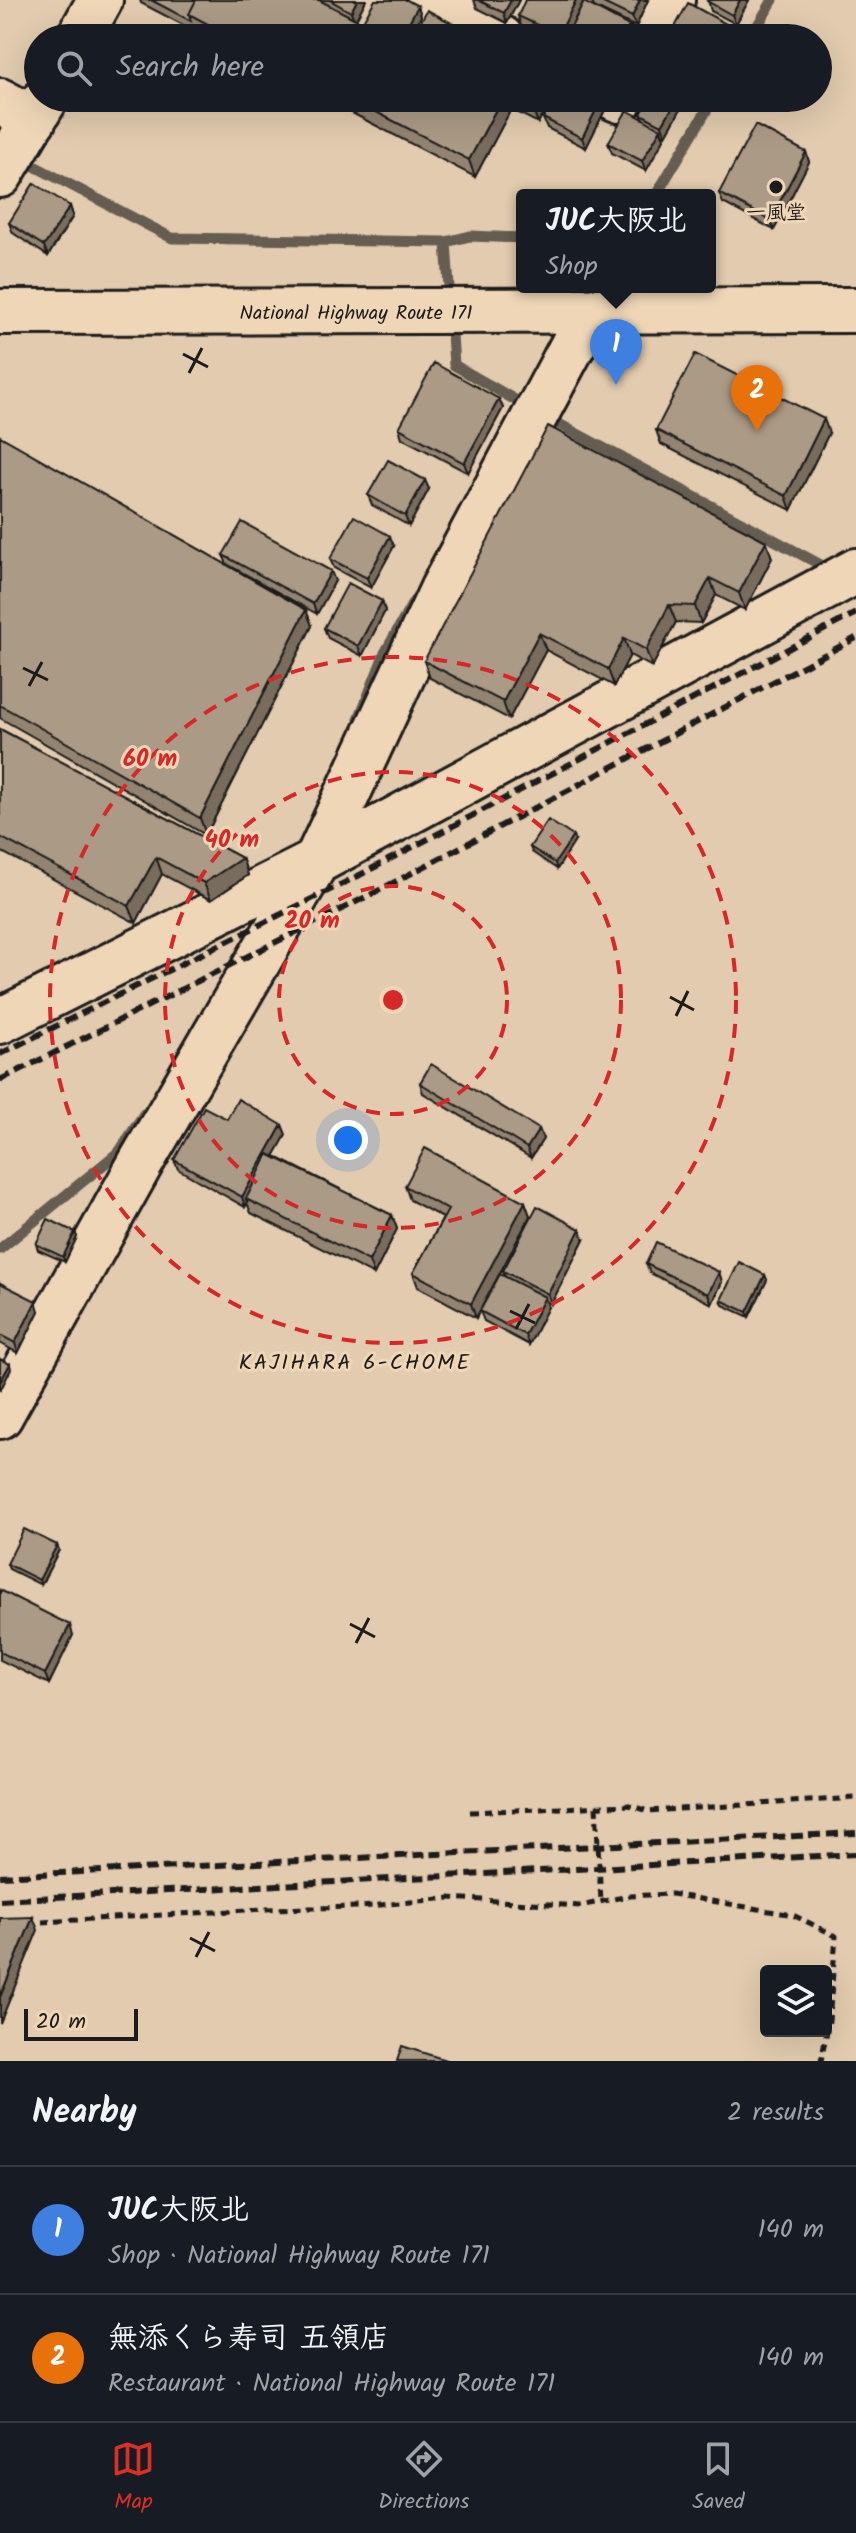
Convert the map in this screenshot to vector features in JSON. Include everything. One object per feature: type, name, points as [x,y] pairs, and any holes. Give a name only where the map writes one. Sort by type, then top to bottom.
[{"type":"main road","points":[[87,24],[100,0]]},
{"type":"main road","points":[[428,0],[474,24]]},
{"type":"main road","points":[[659,24],[672,0]]},
{"type":"main road","points":[[0,175],[27,112]]},
{"type":"main road","name":"National Highway Route 171","points":[[0,312],[856,310]]},
{"type":"main road","points":[[0,1416],[140,1164],[316,862],[443,588],[591,311]]},
{"type":"main road","points":[[0,1021],[316,862],[838,581]]},
{"type":"path","points":[[470,1812],[629,1805],[648,1811],[856,1798]]},
{"type":"path","points":[[596,1806],[601,1902]]},
{"type":"path","points":[[42,1922],[265,1909],[361,1907],[449,1898],[580,1906],[628,1896],[671,1894],[793,1915],[836,1936],[829,2021],[821,2061]]},
{"type":"building","points":[[151,0],[196,0],[189,14],[191,21]]},
{"type":"building","points":[[196,0],[319,0],[365,24],[208,24],[189,14]]},
{"type":"building","points":[[330,0],[357,0],[351,12]]},
{"type":"building","points":[[375,0],[407,0],[418,6],[408,24],[369,24],[363,21]]},
{"type":"building","points":[[478,0],[511,0],[504,13]]},
{"type":"building","points":[[525,0],[576,0],[564,24],[535,24],[518,16]]},
{"type":"building","points":[[597,0],[640,0],[632,17]]},
{"type":"building","points":[[708,0],[740,0],[732,15]]},
{"type":"building","points":[[584,2],[625,24],[573,24]]},
{"type":"building","points":[[688,3],[726,24],[677,24]]},
{"type":"building","points":[[427,10],[454,24],[420,24]]},
{"type":"building","points":[[376,112],[495,112],[469,160]]},
{"type":"building","points":[[546,112],[595,112],[582,138],[543,118]]},
{"type":"building","points":[[626,112],[661,129],[642,161],[608,143]]},
{"type":"building","points":[[642,112],[670,112],[662,125]]},
{"type":"building","points":[[755,125],[806,152],[770,220],[719,193]]},
{"type":"building","points":[[34,183],[70,206],[44,246],[9,223]]},
{"type":"building","points":[[695,354],[824,419],[786,496],[656,430]]},
{"type":"building","points":[[434,363],[499,399],[464,463],[399,428]]},
{"type":"building","points":[[548,426],[766,541],[739,593],[710,578],[695,606],[669,605],[646,650],[624,638],[608,669],[539,633],[503,702],[424,661]]},
{"type":"building","points":[[0,436],[306,610],[200,818],[0,705]]},
{"type":"building","points":[[388,460],[425,480],[405,516],[368,495]]},
{"type":"building","points":[[354,516],[390,536],[367,578],[330,559]]},
{"type":"building","points":[[242,522],[331,571],[313,604],[223,555]]},
{"type":"building","points":[[348,583],[382,601],[358,646],[324,628]]},
{"type":"building","points":[[0,729],[242,858],[204,883],[156,857],[129,906],[0,837]]},
{"type":"building","points":[[548,820],[573,836],[555,863],[530,847]]},
{"type":"building","points":[[431,1064],[539,1129],[527,1148],[420,1083]]},
{"type":"building","points":[[238,1099],[282,1125],[242,1197],[174,1160],[204,1107],[227,1119]]},
{"type":"building","points":[[425,1148],[525,1202],[471,1304],[413,1273],[448,1210],[405,1186]]},
{"type":"building","points":[[268,1154],[392,1215],[369,1261],[246,1199]]},
{"type":"building","points":[[537,1206],[580,1229],[548,1294],[503,1271]]},
{"type":"building","points":[[48,1219],[75,1232],[63,1257],[36,1244]]},
{"type":"building","points":[[656,1242],[719,1272],[708,1294],[646,1264]]},
{"type":"building","points":[[739,1262],[765,1275],[747,1312],[721,1300]]},
{"type":"building","points":[[500,1274],[545,1297],[525,1335],[480,1311]]},
{"type":"building","points":[[0,1283],[36,1301],[15,1343],[0,1335]]},
{"type":"building","points":[[0,1359],[10,1364],[0,1382]]},
{"type":"building","points":[[24,1529],[57,1545],[39,1580],[7,1564]]},
{"type":"building","points":[[0,1590],[70,1625],[45,1674],[0,1652]]},
{"type":"building","points":[[33,1917],[0,1997],[0,1918]]},
{"type":"building","points":[[402,2046],[449,2061],[397,2061]]},
{"type":"waterway","points":[[758,24],[773,0]]},
{"type":"waterway","points":[[660,189],[706,112]]},
{"type":"waterway","points":[[19,158],[172,238],[446,242],[470,236],[516,238]]},
{"type":"waterway","points":[[446,242],[450,302]]},
{"type":"waterway","points":[[451,319],[454,365],[531,409]]},
{"type":"waterway","points":[[546,417],[834,572]]},
{"type":"waterway","points":[[359,719],[385,653],[414,601]]},
{"type":"waterway","points":[[0,1249],[120,1151],[144,1114]]},
{"type":"railway","points":[[0,1054],[358,876],[856,613]]},
{"type":"railway","points":[[0,1080],[374,893],[856,638]]},
{"type":"railway","points":[[0,1876],[856,1833]]},
{"type":"railway","points":[[0,1900],[856,1854]]},
{"type":"place","name":"一風堂","points":[[776,187]]},
{"type":"place","name":"JUC大阪北","points":[[616,385]]},
{"type":"place","name":"無添くら寿司 五領店","points":[[757,431]]},
{"type":"district","name":"KAJIHARA 6-CHOME","points":[[355,1361]]}]
